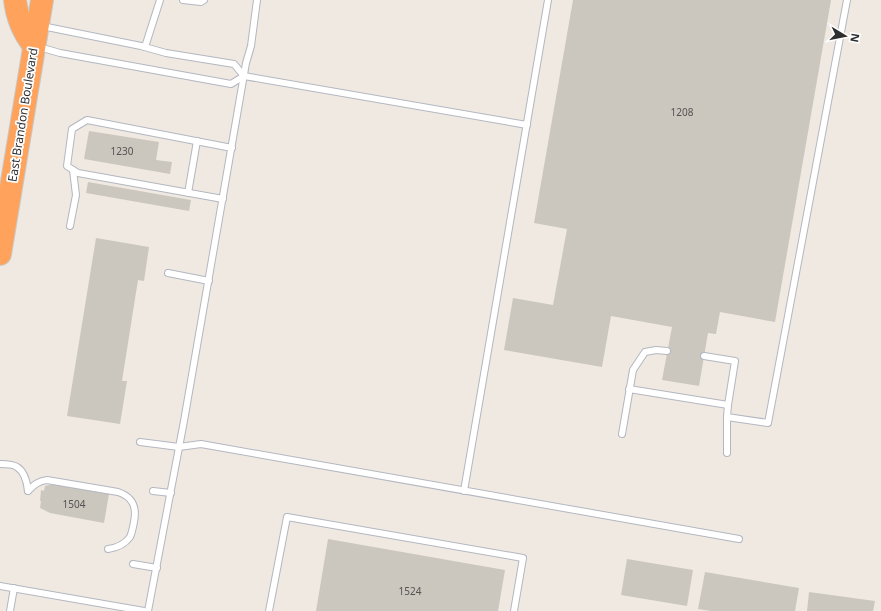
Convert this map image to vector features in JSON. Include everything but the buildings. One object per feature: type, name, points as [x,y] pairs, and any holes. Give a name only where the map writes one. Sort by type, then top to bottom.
[{"type":"highway","points":[[15,0],[20,25],[26,36],[36,36]]},
{"type":"highway","name":"East Brandon Boulevard","points":[[0,254],[42,0]]},
{"type":"lane","points":[[145,47],[160,0]]},
{"type":"lane","points":[[183,0],[201,2],[204,0]]},
{"type":"lane","points":[[148,611],[171,494],[244,76],[251,46],[257,0]]},
{"type":"lane","points":[[464,491],[548,0]]},
{"type":"lane","points":[[727,417],[768,423],[847,0]]},
{"type":"lane","points":[[36,36],[145,47],[166,53],[234,64],[244,76],[527,125]]},
{"type":"lane","points":[[36,36],[60,52],[231,84],[244,76]]},
{"type":"lane","points":[[223,199],[78,173],[67,166],[72,129],[86,120],[232,148]]},
{"type":"lane","points":[[188,193],[197,141]]},
{"type":"lane","points":[[70,226],[76,195],[73,170]]},
{"type":"lane","points":[[168,273],[209,281]]},
{"type":"lane","points":[[622,434],[633,370],[645,352],[656,350],[667,351]]},
{"type":"lane","points":[[704,356],[735,361],[728,405],[727,453]]},
{"type":"lane","points":[[629,389],[728,405]]},
{"type":"lane","points":[[140,442],[179,447],[202,444],[739,539]]},
{"type":"lane","points":[[0,464],[16,466],[22,471],[27,483],[28,491],[37,482],[47,480],[124,494],[131,501],[135,509],[136,514],[132,532],[126,541],[114,549],[108,549]]},
{"type":"lane","points":[[153,491],[171,494]]},
{"type":"lane","points":[[269,611],[287,517],[523,558],[514,611]]},
{"type":"lane","points":[[133,564],[157,568]]},
{"type":"lane","points":[[0,586],[144,611]]},
{"type":"lane","points":[[10,611],[14,588]]}]
